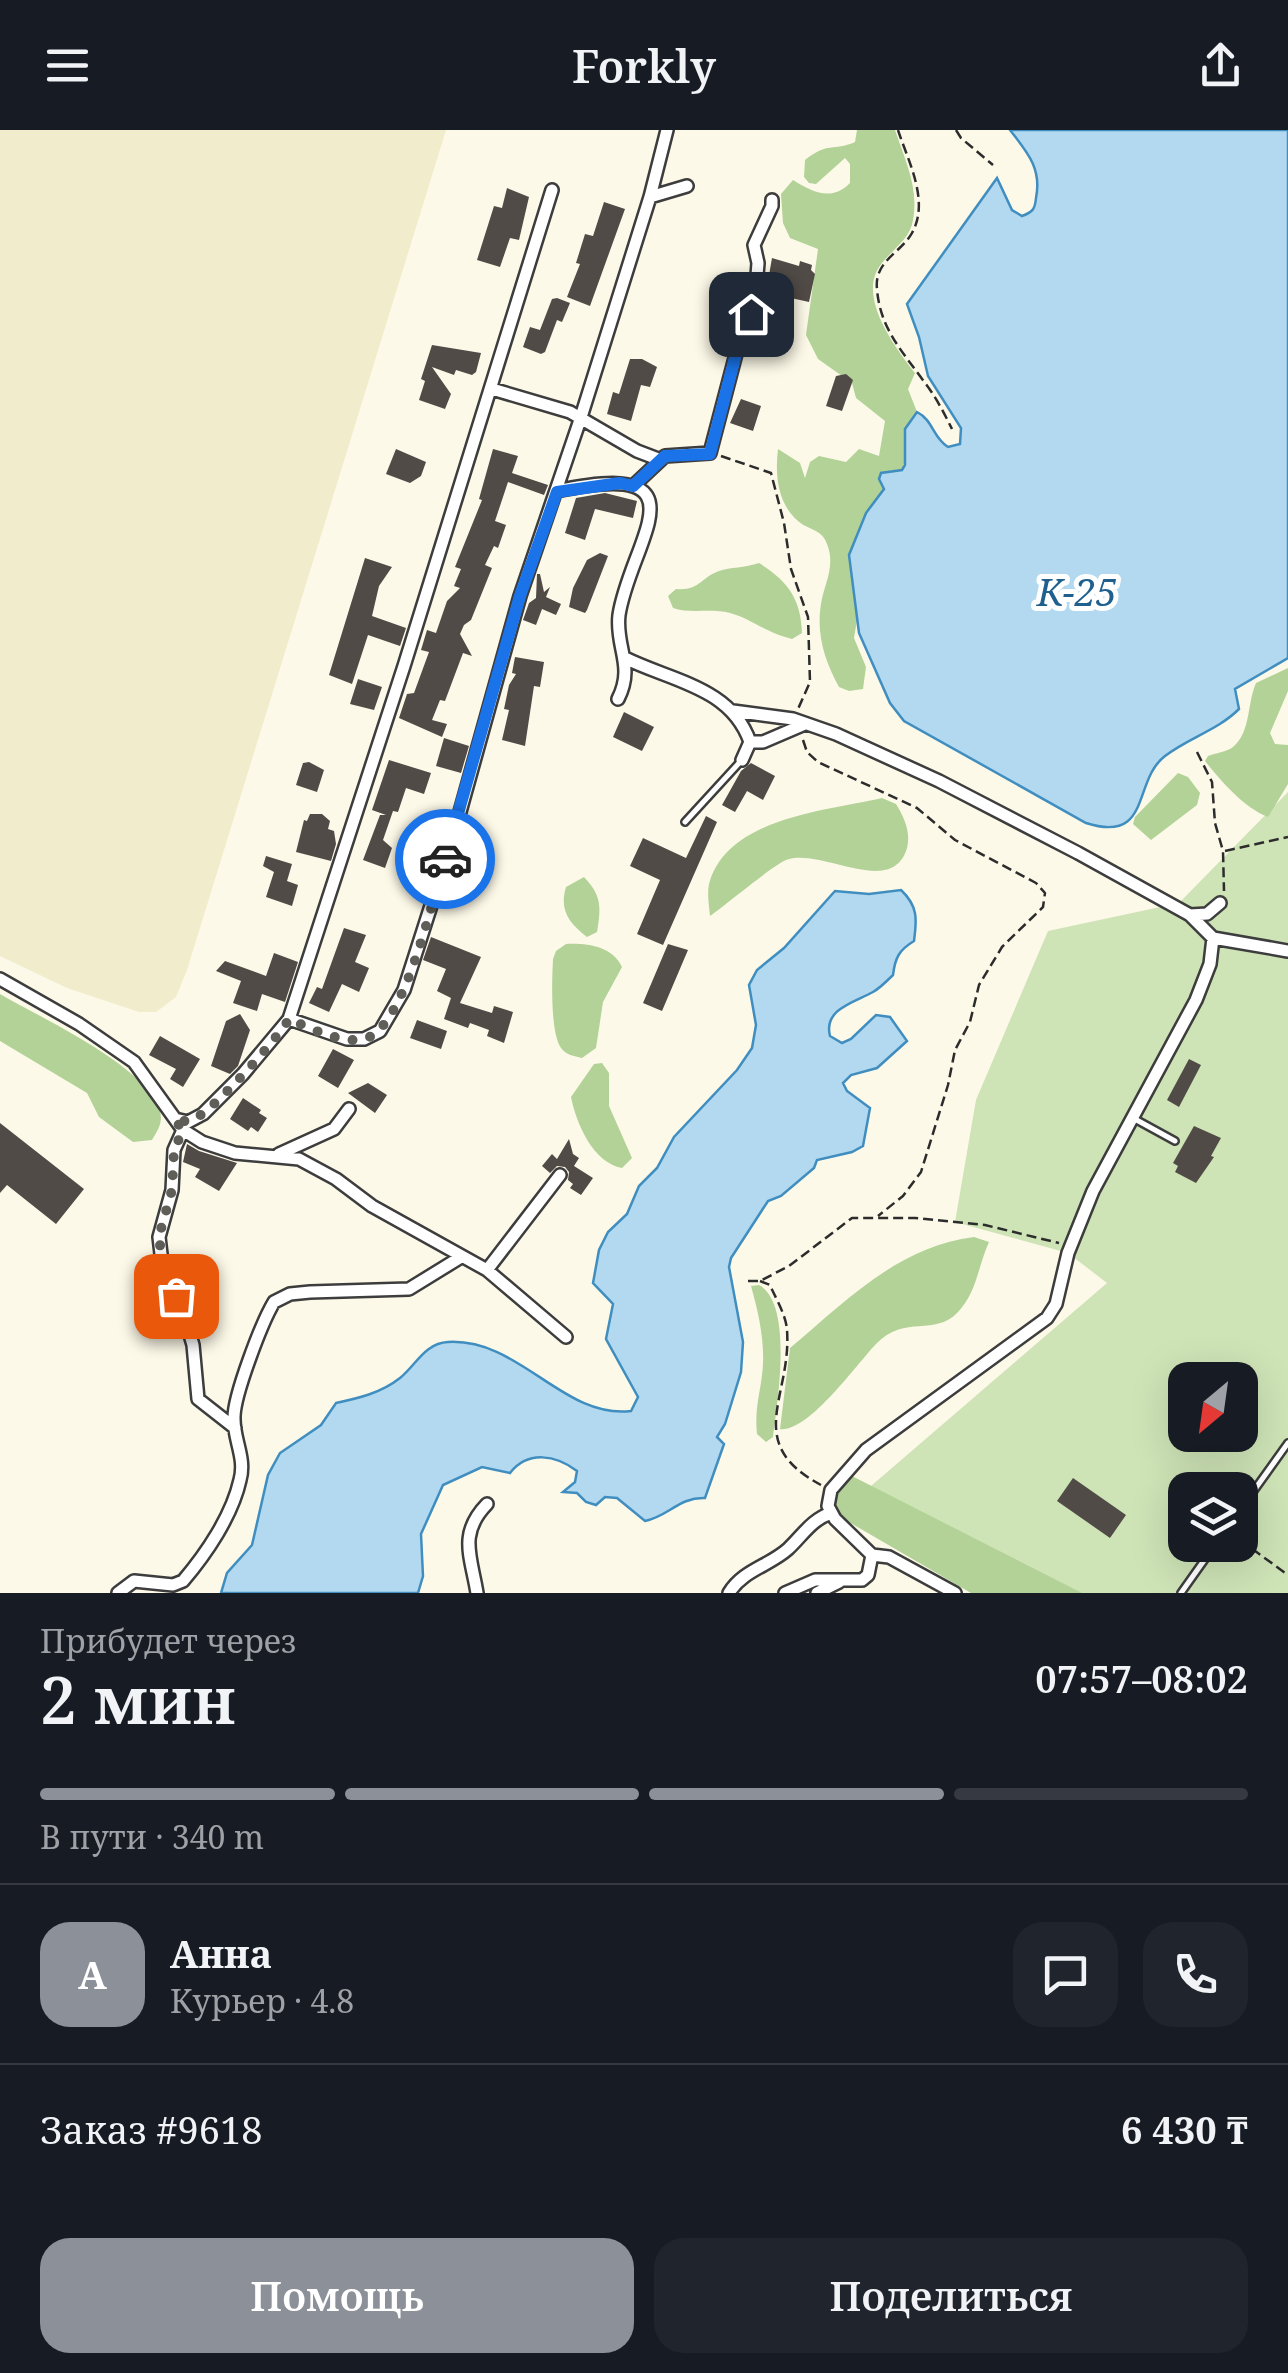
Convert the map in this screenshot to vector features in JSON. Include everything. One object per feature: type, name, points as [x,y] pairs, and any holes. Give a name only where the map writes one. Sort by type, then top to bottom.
[{"type":"street","points":[[289,1019],[347,1039],[364,1039],[380,1030],[404,990],[520,596],[581,417],[650,198],[667,130]]},
{"type":"street","points":[[650,198],[687,186]]},
{"type":"street","points":[[174,1119],[188,1122],[204,1114],[244,1074],[289,1019],[552,190]]},
{"type":"street","points":[[633,486],[658,460],[674,454],[710,454],[736,354],[755,300],[758,264],[754,245],[772,200]]},
{"type":"street","points":[[492,389],[581,417],[658,460]]},
{"type":"street","points":[[557,492],[620,483],[633,486],[650,504],[651,521],[618,618],[625,658],[625,686],[618,699]]},
{"type":"street","points":[[625,658],[700,688],[734,711],[750,742],[742,760]]},
{"type":"street","points":[[734,711],[836,734],[938,781],[1190,915],[1213,938],[1288,950]]},
{"type":"street","points":[[750,742],[763,742],[799,723]]},
{"type":"street","points":[[1190,915],[1207,914],[1220,903]]},
{"type":"street","points":[[954,1593],[889,1557],[872,1555],[832,1513],[828,1506],[832,1490],[866,1450],[1047,1318],[1056,1304],[1070,1246],[1094,1191],[1196,1000],[1210,964],[1213,938]]},
{"type":"street","points":[[0,979],[134,1062],[183,1130],[202,1142],[235,1153],[299,1159],[324,1172],[372,1206],[487,1270],[566,1338]]},
{"type":"street","points":[[276,1155],[334,1129],[349,1109]]},
{"type":"street","points":[[183,1130],[174,1150],[172,1190],[159,1236],[161,1265],[188,1328],[198,1399],[235,1428]]},
{"type":"street","points":[[487,1270],[560,1175]]},
{"type":"street","points":[[118,1593],[129,1582],[183,1582],[231,1505],[242,1458],[235,1408],[243,1377],[274,1302],[290,1294],[310,1292],[409,1289],[461,1257]]},
{"type":"street","points":[[224,1416],[235,1408]]},
{"type":"street","points":[[477,1593],[468,1536],[470,1524],[487,1504]]},
{"type":"street","points":[[729,1593],[750,1571],[786,1550],[818,1518],[832,1513]]},
{"type":"street","points":[[785,1593],[814,1580],[862,1580],[868,1576],[872,1555]]},
{"type":"street","points":[[817,1593],[842,1580]]},
{"type":"street","points":[[862,1580],[872,1593]]},
{"type":"lane","points":[[685,822],[742,760]]},
{"type":"lane","points":[[1133,1118],[1174,1142]]},
{"type":"lane","points":[[1258,1484],[1288,1442]]},
{"type":"lane","points":[[1181,1593],[1203,1562]]},
{"type":"path","points":[[898,130],[915,178],[918,203],[911,236],[880,267],[878,300],[889,337],[928,386],[952,429]]},
{"type":"path","points":[[956,130],[993,165]]},
{"type":"path","points":[[710,454],[740,460],[771,474],[791,568],[808,617],[810,682],[799,723],[807,752],[818,762],[917,808],[944,832],[1036,883],[1046,893],[1043,907],[1002,947],[979,985],[970,1022],[955,1050],[921,1172],[902,1196],[878,1216]]},
{"type":"path","points":[[1197,752],[1212,782],[1215,823],[1223,851],[1224,890],[1220,903]]},
{"type":"path","points":[[1223,851],[1288,837]]},
{"type":"path","points":[[748,1282],[760,1281],[789,1266],[852,1218],[878,1216],[985,1225],[1070,1246]]},
{"type":"path","points":[[760,1281],[770,1285],[788,1328],[776,1428],[779,1447],[786,1462],[832,1490]]},
{"type":"path","points":[[1258,1554],[1288,1576]]},
{"type":"shaded area","points":[[0,130],[446,130],[187,970],[176,997],[156,1012],[139,1012],[67,988],[0,956]]},
{"type":"green space","points":[[857,130],[895,130],[913,185],[911,227],[882,263],[873,290],[881,320],[915,373],[908,389],[917,412],[906,433],[902,470],[891,470],[884,489],[866,513],[849,555],[858,614],[854,638],[866,667],[863,689],[849,691],[839,687],[821,637],[821,604],[830,567],[827,544],[791,514],[779,488],[777,468],[778,449],[800,463],[805,478],[810,462],[819,456],[846,462],[859,449],[879,456],[885,421],[856,398],[852,383],[818,359],[806,335],[818,249],[790,238],[783,223],[781,194],[793,180],[829,194],[843,189],[850,183],[850,164],[845,158],[816,184],[804,177],[805,160],[825,149],[855,142]]},
{"type":"green space","points":[[759,563],[785,584],[796,601],[802,633],[792,639],[730,613],[673,608],[668,596],[676,589],[695,586],[719,571]]},
{"type":"green space","points":[[1288,668],[1288,691],[1270,733],[1275,744],[1288,745],[1288,784],[1268,817],[1242,800],[1205,761],[1239,741],[1256,683]]},
{"type":"green space","points":[[1178,773],[1188,777],[1200,793],[1197,805],[1151,840],[1133,824],[1135,817]]},
{"type":"green space","points":[[1288,792],[1288,1593],[1062,1593],[871,1486],[1107,1283],[1068,1253],[955,1222],[976,1100],[1048,931],[1179,903]]},
{"type":"green space","points":[[882,798],[896,804],[906,825],[907,848],[899,863],[887,870],[871,871],[818,860],[786,860],[710,916],[709,884],[719,862],[736,844],[782,821]]},
{"type":"green space","points":[[584,877],[597,896],[599,909],[597,932],[587,937],[571,921],[564,903],[566,887]]},
{"type":"green space","points":[[566,944],[605,950],[622,967],[603,1002],[596,1048],[582,1058],[563,1050],[555,1030],[553,959]]},
{"type":"green space","points":[[0,994],[90,1045],[135,1077],[160,1111],[160,1123],[152,1140],[133,1142],[99,1117],[87,1093],[0,1041]]},
{"type":"green space","points":[[602,1063],[609,1073],[609,1106],[632,1158],[622,1168],[594,1150],[582,1130],[571,1097],[594,1064]]},
{"type":"green space","points":[[974,1237],[989,1242],[973,1287],[958,1312],[940,1323],[887,1335],[817,1409],[804,1420],[780,1429],[790,1348],[853,1295],[898,1264],[947,1242]]},
{"type":"green space","points":[[759,1285],[770,1296],[777,1312],[780,1333],[775,1422],[773,1437],[766,1442],[757,1434],[756,1424],[763,1353],[751,1286]]},
{"type":"green space","points":[[848,1474],[1082,1593],[971,1593],[842,1518],[832,1502]]},
{"type":"water","name":"К-25","points":[[1010,130],[1288,130],[1288,658],[1235,689],[1239,709],[1222,723],[1165,756],[1148,780],[1138,807],[1122,825],[1086,823],[904,721],[890,703],[859,633],[849,555],[866,513],[884,489],[879,479],[881,473],[902,470],[905,465],[905,429],[917,412],[948,447],[960,444],[961,428],[928,376],[907,304],[997,178],[1012,210],[1022,216],[1034,207],[1035,169]]},
{"type":"water","points":[[901,890],[915,913],[914,941],[899,955],[893,975],[876,990],[842,1008],[829,1027],[830,1036],[842,1043],[876,1015],[890,1017],[907,1041],[877,1068],[851,1075],[843,1083],[847,1091],[870,1108],[863,1146],[817,1160],[814,1168],[781,1196],[768,1201],[731,1258],[729,1267],[743,1342],[741,1372],[725,1424],[717,1437],[724,1444],[705,1498],[688,1500],[645,1521],[617,1498],[605,1497],[596,1505],[577,1493],[563,1492],[575,1482],[577,1471],[560,1461],[534,1458],[510,1473],[482,1467],[443,1485],[421,1534],[423,1576],[418,1593],[221,1593],[227,1573],[252,1545],[268,1475],[280,1453],[321,1425],[336,1403],[393,1383],[433,1346],[448,1342],[474,1344],[520,1364],[584,1403],[607,1410],[631,1411],[638,1397],[606,1339],[613,1304],[593,1283],[599,1250],[608,1232],[627,1214],[639,1186],[657,1168],[674,1137],[737,1070],[752,1048],[756,1025],[749,985],[757,970],[784,948],[835,891],[869,894]]},
{"type":"building","points":[[507,188],[529,197],[519,240],[510,238],[500,267],[477,260],[494,206],[502,208]]},
{"type":"building","points":[[604,202],[625,209],[590,306],[567,297],[580,264],[576,263],[585,234],[593,236]]},
{"type":"building","points":[[772,258],[799,266],[800,261],[812,265],[815,274],[809,302],[773,294],[772,300],[765,298]]},
{"type":"building","points":[[552,299],[570,303],[562,322],[557,320],[545,352],[523,347],[530,327],[540,330]]},
{"type":"building","points":[[432,345],[481,353],[472,375],[456,370],[454,375],[432,367],[451,394],[445,409],[419,400]]},
{"type":"building","points":[[630,359],[642,359],[657,367],[650,387],[641,385],[631,421],[607,414],[613,392],[619,394]]},
{"type":"building","points":[[846,374],[853,380],[842,411],[826,406],[836,376]]},
{"type":"building","points":[[741,399],[761,406],[753,431],[730,423]]},
{"type":"building","points":[[396,449],[426,462],[421,476],[410,483],[386,474]]},
{"type":"building","points":[[493,449],[518,456],[512,473],[548,485],[544,495],[508,482],[495,521],[506,525],[498,548],[494,546],[485,565],[492,568],[471,620],[460,634],[472,656],[463,653],[445,701],[440,700],[432,720],[447,724],[442,737],[399,718],[407,694],[414,693],[429,652],[421,650],[427,630],[436,633],[447,601],[460,588],[454,586],[461,569],[455,567],[482,500],[479,499]]},
{"type":"building","points":[[605,493],[637,501],[633,518],[595,509],[585,540],[565,533],[576,498]]},
{"type":"building","points":[[600,553],[608,556],[587,610],[585,613],[569,607],[573,588],[587,560]]},
{"type":"building","points":[[365,558],[392,567],[379,586],[372,616],[406,628],[400,646],[368,635],[352,684],[329,675]]},
{"type":"building","points":[[537,574],[544,592],[550,587],[546,597],[561,604],[556,615],[542,609],[536,625],[523,620],[529,603],[536,598]]},
{"type":"building","points":[[515,657],[544,662],[540,687],[534,686],[525,746],[502,740],[509,710],[504,709],[509,685],[516,674],[512,673]]},
{"type":"building","points":[[358,679],[382,687],[374,710],[350,704]]},
{"type":"building","points":[[624,712],[654,727],[642,751],[613,737]]},
{"type":"building","points":[[444,738],[469,746],[461,773],[436,766]]},
{"type":"building","points":[[389,760],[431,773],[424,794],[406,788],[398,812],[393,811],[383,840],[392,848],[385,868],[363,860],[380,815],[386,815],[372,810]]},
{"type":"building","points":[[303,763],[324,770],[317,792],[296,785]]},
{"type":"building","points":[[751,763],[775,776],[763,800],[747,791],[735,812],[722,805],[741,771]]},
{"type":"building","points":[[310,814],[322,814],[330,821],[328,829],[334,831],[336,844],[331,861],[296,852],[304,820]]},
{"type":"building","points":[[706,816],[717,822],[663,945],[637,934],[660,880],[630,866],[643,838],[686,858]]},
{"type":"building","points":[[266,856],[292,864],[287,881],[298,885],[292,906],[266,897],[274,872],[263,866]]},
{"type":"building","points":[[344,928],[366,935],[355,962],[369,968],[359,992],[342,984],[329,1012],[309,1003],[317,987],[322,989]]},
{"type":"building","points":[[431,937],[481,957],[460,1003],[492,1013],[494,1006],[513,1012],[504,1043],[487,1036],[489,1030],[470,1023],[468,1028],[444,1019],[451,998],[437,991],[446,969],[423,960]]},
{"type":"building","points":[[668,944],[688,950],[662,1011],[643,1003]]},
{"type":"building","points":[[274,953],[298,962],[285,1002],[262,994],[257,1011],[233,1003],[241,981],[216,971],[225,961],[266,976]]},
{"type":"building","points":[[240,1014],[250,1030],[238,1066],[230,1074],[211,1066],[226,1021]]},
{"type":"building","points":[[417,1020],[447,1031],[441,1049],[410,1038]]},
{"type":"building","points":[[160,1036],[200,1059],[183,1087],[170,1079],[176,1069],[149,1055]]},
{"type":"building","points":[[333,1049],[354,1060],[338,1088],[318,1076]]},
{"type":"building","points":[[1189,1059],[1201,1065],[1179,1107],[1167,1100]]},
{"type":"building","points":[[368,1083],[387,1095],[375,1113],[348,1093]]},
{"type":"building","points":[[243,1098],[267,1118],[258,1132],[251,1127],[248,1131],[230,1119]]},
{"type":"building","points":[[0,1123],[84,1189],[56,1224],[7,1185],[0,1193]]},
{"type":"building","points":[[1194,1126],[1221,1138],[1211,1156],[1214,1157],[1196,1183],[1175,1172],[1178,1166],[1173,1163]]},
{"type":"building","points":[[569,1139],[573,1154],[579,1158],[574,1166],[593,1178],[581,1195],[570,1188],[573,1184],[565,1167],[557,1166],[550,1173],[542,1166],[552,1154],[557,1159]]},
{"type":"building","points":[[187,1144],[237,1163],[219,1191],[195,1177],[200,1169],[183,1162]]},
{"type":"building","points":[[1073,1478],[1126,1515],[1110,1538],[1057,1501]]},
{"type":"way so far","points":[[176,1296],[161,1265],[159,1236],[172,1190],[170,1168],[174,1150],[183,1130],[174,1119],[188,1122],[204,1114],[244,1074],[289,1019],[347,1039],[369,1038],[380,1030],[404,990],[445,859]]},
{"type":"route","points":[[445,859],[520,596],[557,492],[598,484],[633,486],[665,456],[710,454],[736,354],[751,314]]}]
